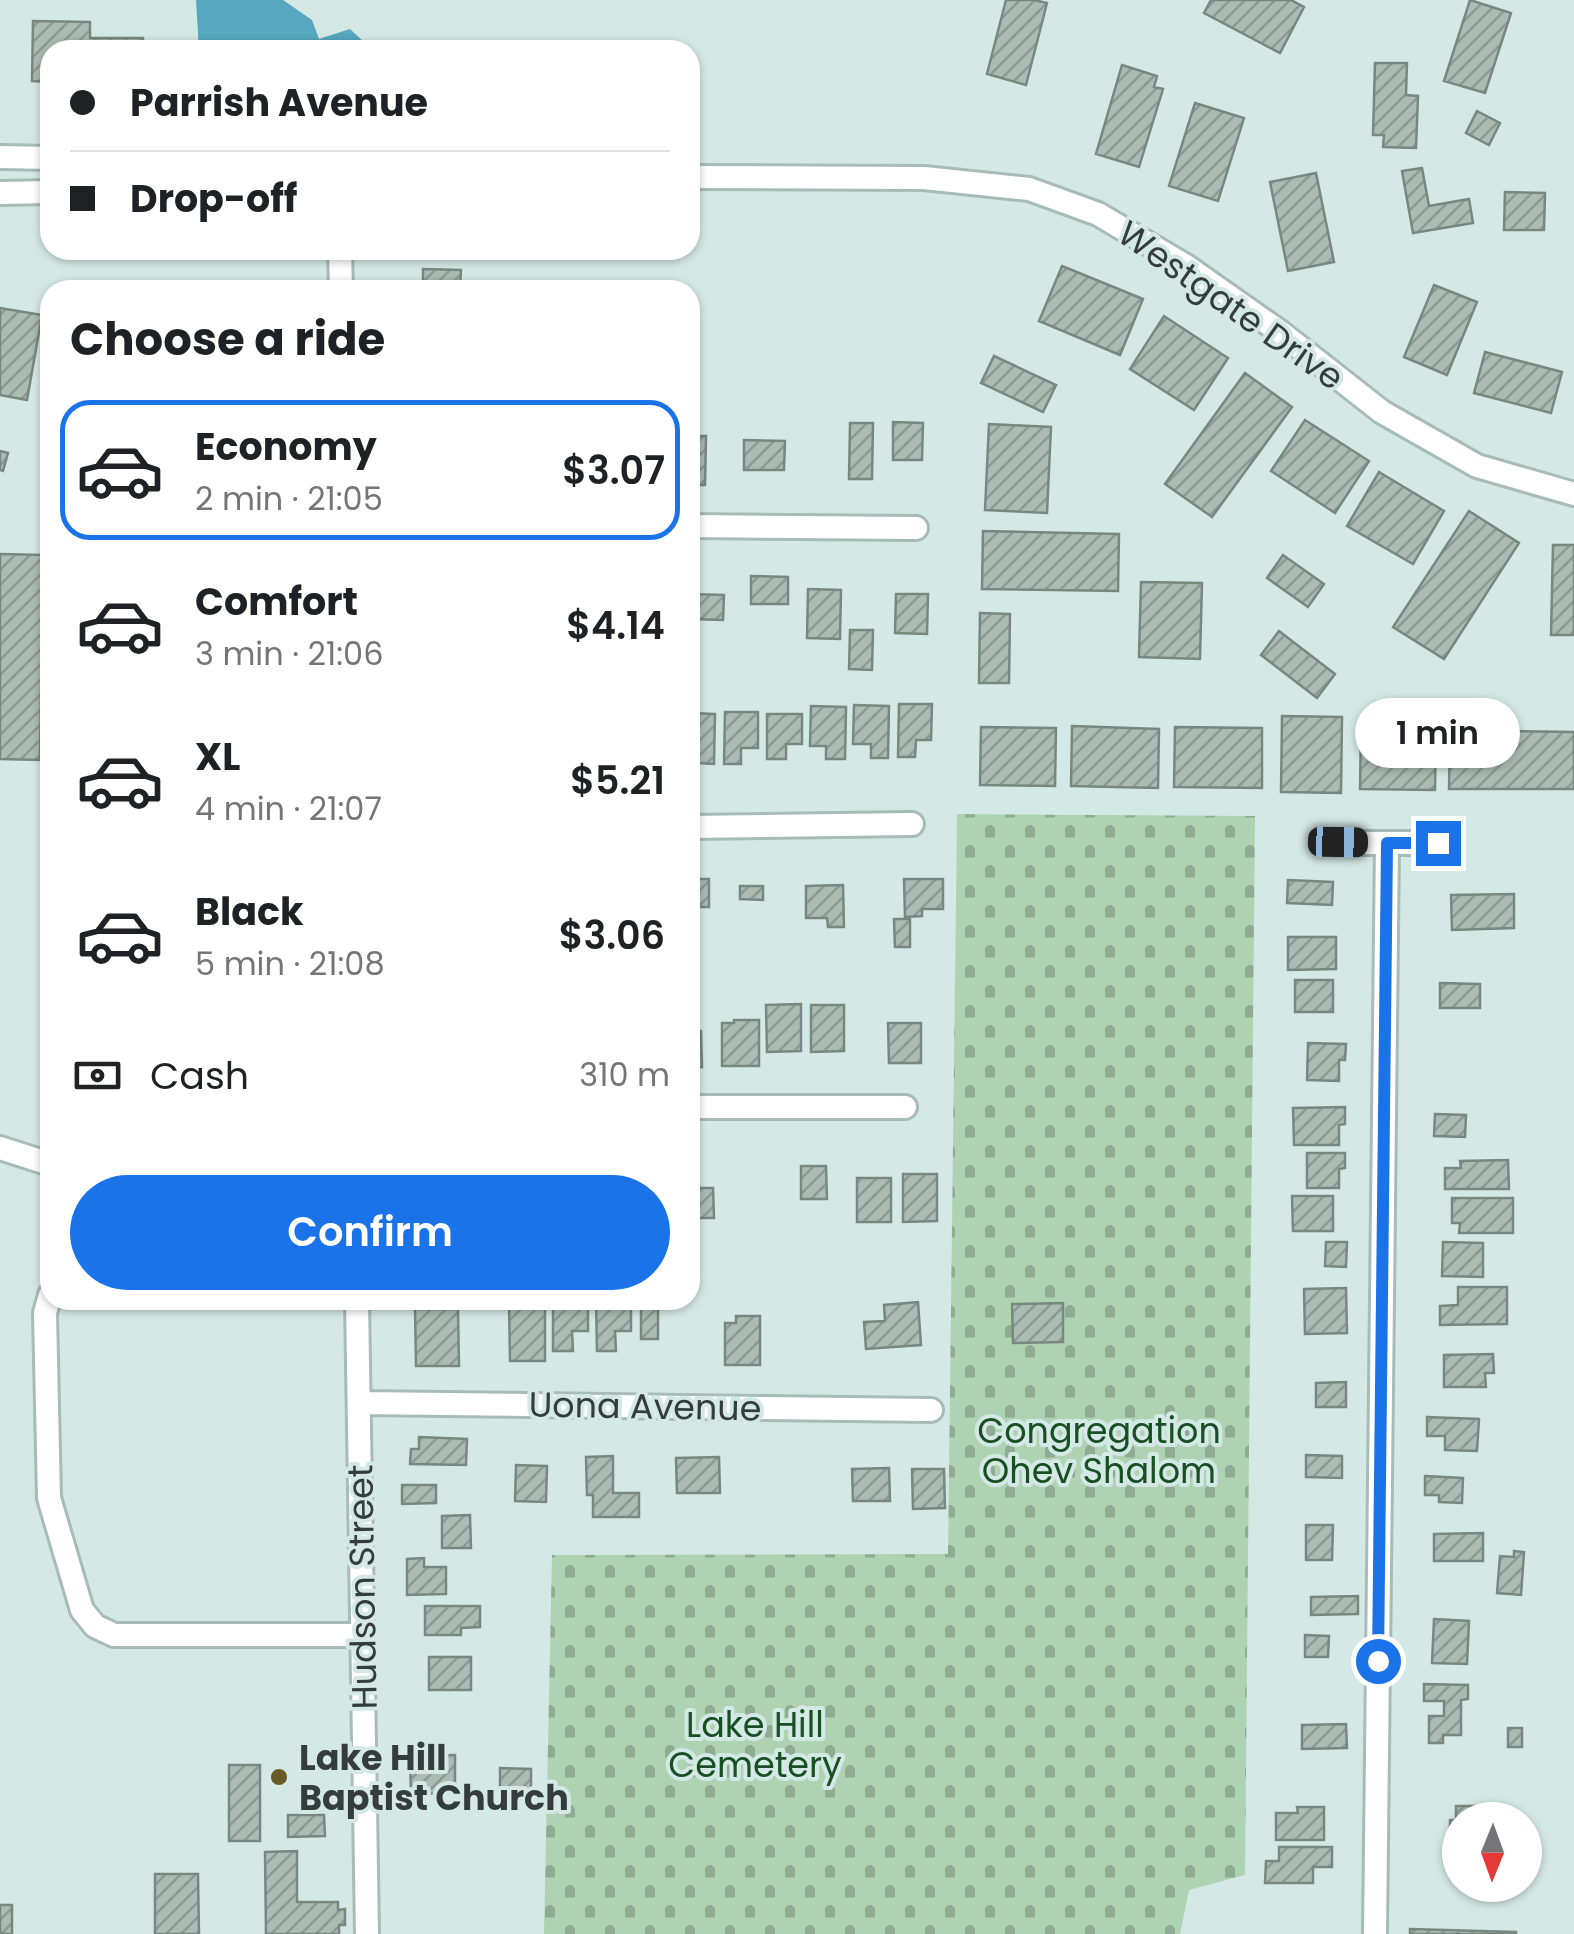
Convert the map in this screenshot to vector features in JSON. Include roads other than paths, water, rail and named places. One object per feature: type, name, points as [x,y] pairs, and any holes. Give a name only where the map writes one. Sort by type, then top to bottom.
[{"type":"street","points":[[0,157],[40,158]]},
{"type":"street","name":"Westgate Drive","points":[[700,177],[924,178],[1029,189],[1046,195],[1098,214],[1186,266],[1280,332],[1382,412],[1477,466],[1574,494]]},
{"type":"street","points":[[0,194],[40,192]]},
{"type":"street","points":[[700,526],[916,528]]},
{"type":"street","points":[[700,827],[912,824]]},
{"type":"street","points":[[1338,842],[1438,843]]},
{"type":"street","points":[[1375,1934],[1387,843]]},
{"type":"street","points":[[700,1107],[905,1107]]},
{"type":"street","points":[[0,1148],[40,1161]]},
{"type":"street","points":[[45,1310],[50,1498],[82,1610],[94,1626],[114,1635],[362,1635]]},
{"type":"street","name":"Hudson Street","points":[[357,1310],[367,1934]]},
{"type":"street","name":"Uona Avenue","points":[[360,1403],[931,1410]]},
{"type":"water","points":[[196,0],[283,0],[312,20],[319,39],[350,29],[362,40],[198,40]]},
{"type":"place","name":"Lake Hill Baptist Church","points":[[279,1777]]},
{"type":"park label","name":"Congregation Ohev Shalom","points":[[1099,1450]]},
{"type":"park label","name":"Lake Hill Cemetery","points":[[755,1744]]}]
